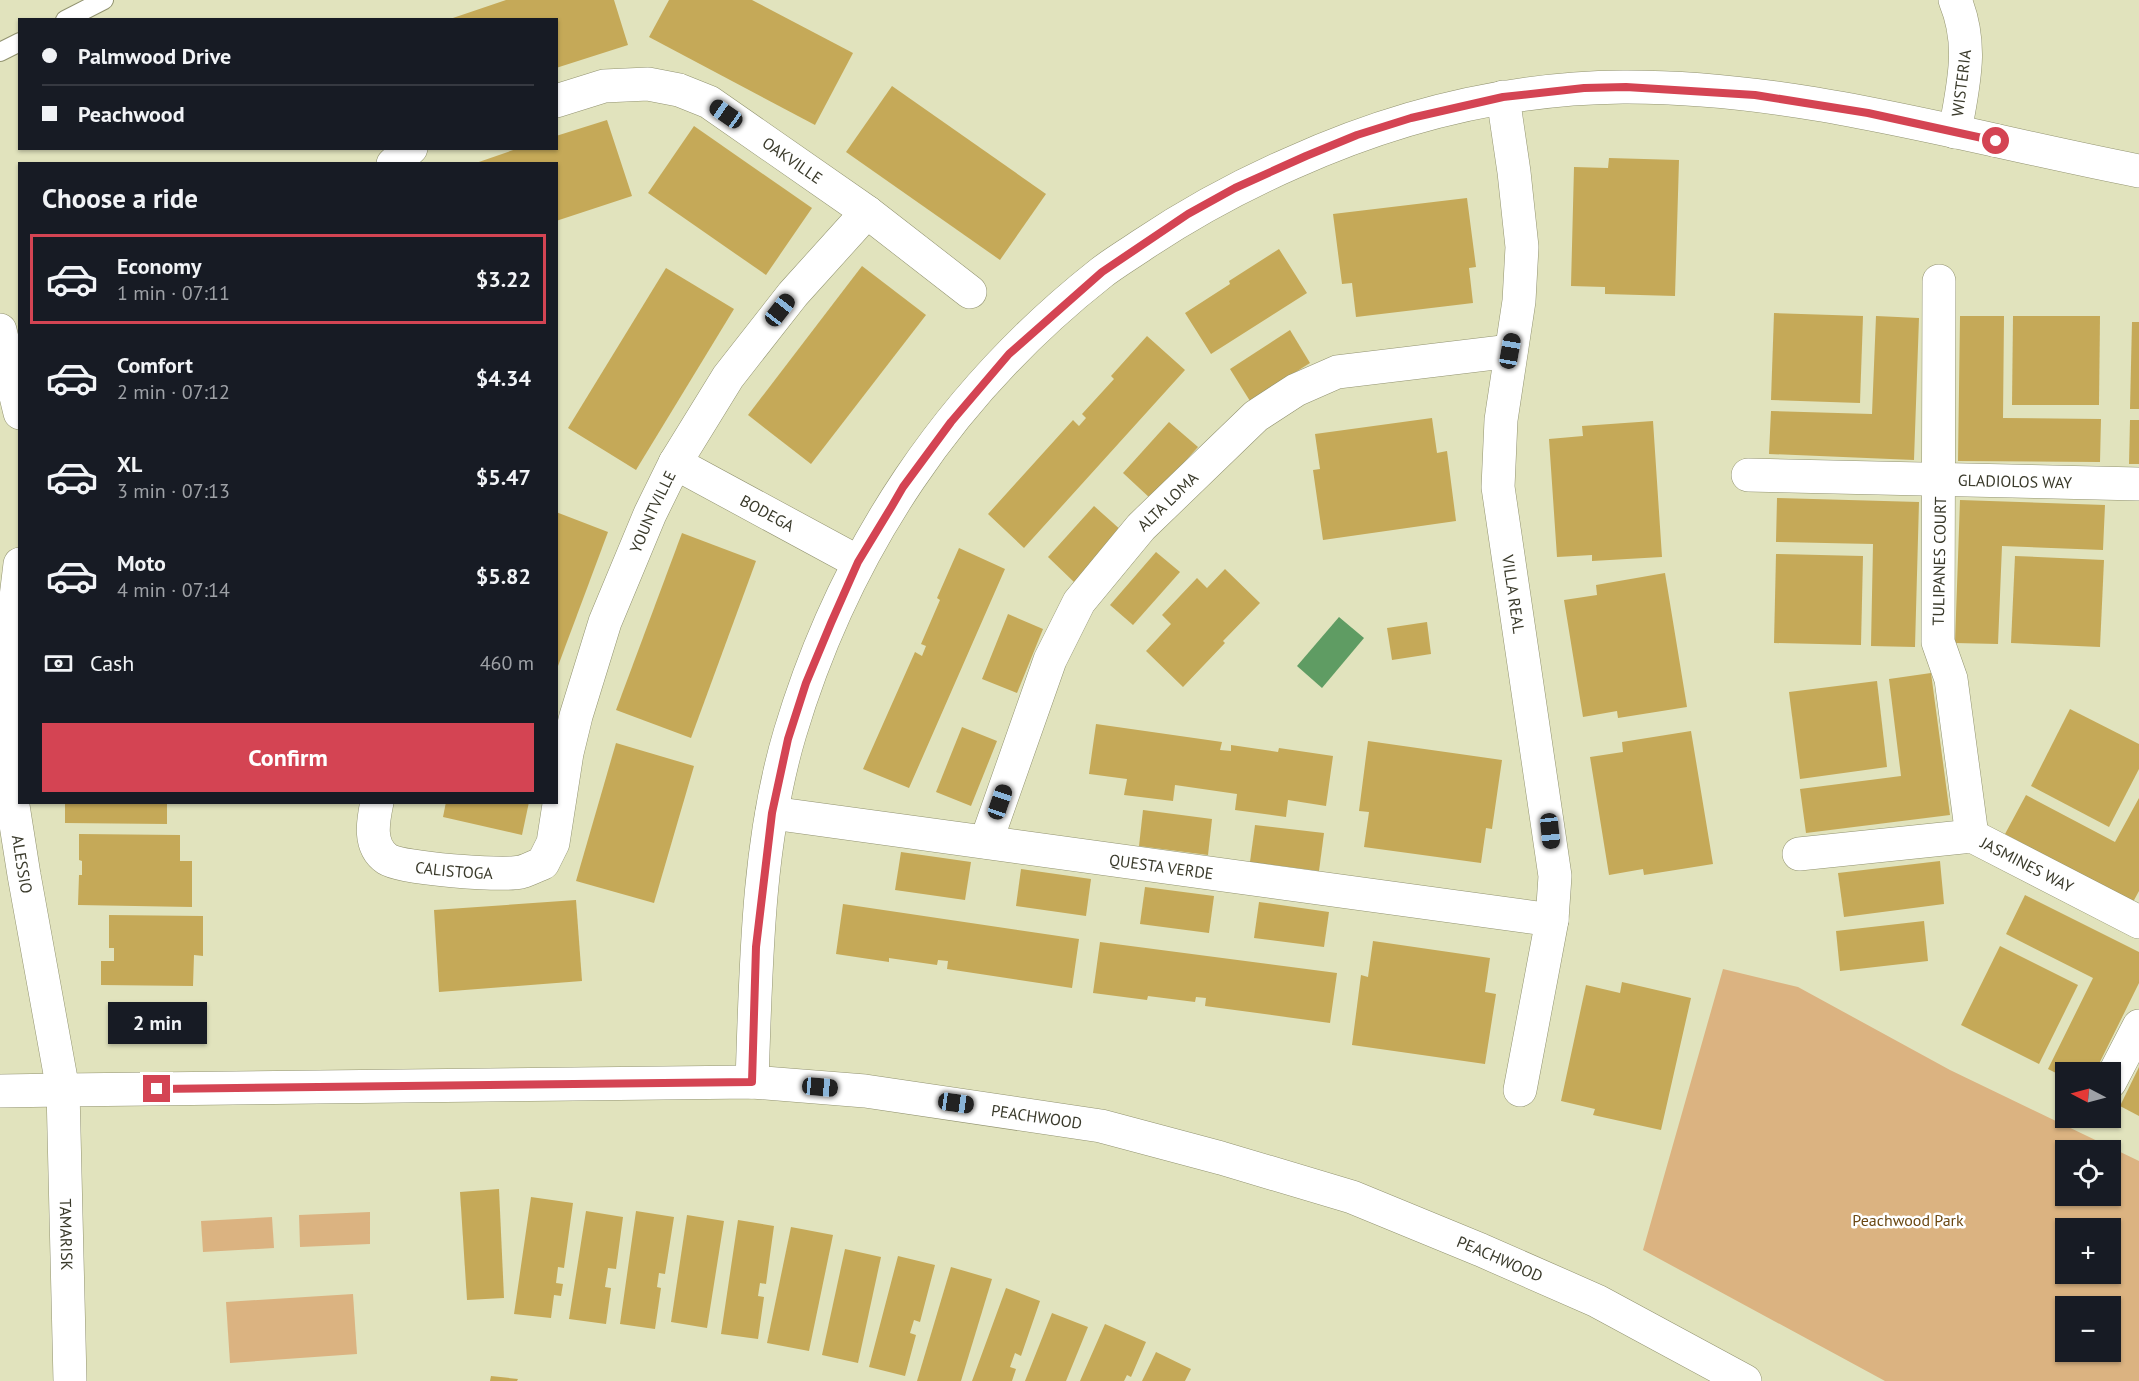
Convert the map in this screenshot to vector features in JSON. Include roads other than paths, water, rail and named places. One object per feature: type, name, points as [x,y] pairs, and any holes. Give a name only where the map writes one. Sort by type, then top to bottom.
[{"type":"street","name":"WISTERIA","points":[[1955,0],[1967,45],[1955,132]]},
{"type":"street","name":"OAKVILLE","points":[[558,100],[604,86],[648,84],[678,90],[709,102],[867,212],[970,292]]},
{"type":"street","points":[[752,1082],[756,947],[772,813],[788,739],[806,683],[858,562],[903,487],[951,422],[1009,354],[1102,272],[1188,214],[1235,188],[1357,135],[1411,118],[1503,97],[1584,88],[1626,87],[1784,98],[1868,113],[2139,171]]},
{"type":"street","name":"VILLA REAL","points":[[1503,97],[1522,247],[1519,302],[1501,420],[1498,487],[1555,876],[1552,920],[1520,1090]]},
{"type":"street","points":[[395,162],[409,150]]},
{"type":"street","name":"YOUNTVILLE","points":[[543,863],[553,843],[567,753],[576,716],[606,622],[650,514],[675,463],[728,377],[793,294],[867,212]]},
{"type":"street","name":"TULIPANES COURT","points":[[1940,281],[1938,642],[1952,679],[1972,836]]},
{"type":"street","points":[[0,330],[18,405]]},
{"type":"street","name":"ALTA LOMA","points":[[986,842],[1050,660],[1079,602],[1141,527],[1256,416],[1296,390],[1337,372],[1510,351]]},
{"type":"street","name":"BODEGA","points":[[675,463],[858,562]]},
{"type":"street","name":"GLADIOLOS WAY","points":[[1748,475],[2139,484]]},
{"type":"street","name":"ALESSIO","points":[[18,581],[9,655],[8,774],[63,1090]]},
{"type":"street","name":"CALISTOGA","points":[[377,804],[372,828],[375,843],[386,858],[403,865],[434,869],[521,872],[543,863]]},
{"type":"street","name":"QUESTA VERDE","points":[[772,813],[1552,920]]},
{"type":"street","name":"JASMINES WAY","points":[[1799,854],[1972,836],[2139,922]]},
{"type":"street","points":[[2120,1062],[2139,1026]]},
{"type":"street","name":"PEACHWOOD","points":[[0,1091],[752,1082],[865,1091],[1101,1126],[1221,1158],[1341,1194],[1597,1301],[1744,1381]]},
{"type":"street","name":"TAMARISK","points":[[63,1090],[70,1381]]},
{"type":"lane","points":[[69,18],[104,0]]},
{"type":"lane","points":[[0,52],[18,43]]},
{"type":"park label","name":"Peachwood Park","points":[[1908,1220]]}]
